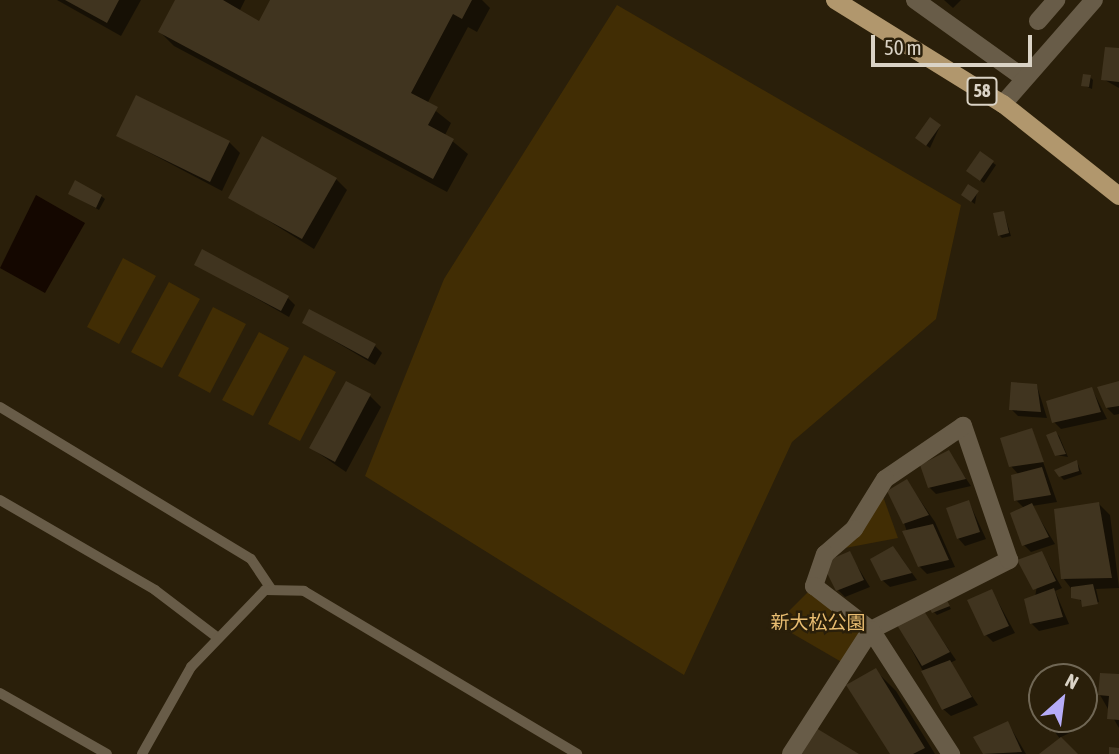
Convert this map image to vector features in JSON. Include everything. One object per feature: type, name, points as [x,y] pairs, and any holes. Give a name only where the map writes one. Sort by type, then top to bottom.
[{"type":"main road","name":"58","points":[[835,0],[1003,104],[1119,196]]},
{"type":"street","points":[[915,0],[1024,78]]},
{"type":"street","points":[[1038,21],[1056,0]]},
{"type":"street","points":[[1003,104],[1094,0]]},
{"type":"street","points":[[791,754],[871,630],[1009,560],[963,426],[886,479],[854,529],[816,570],[814,586],[829,603],[871,630],[951,754]]},
{"type":"lane","points":[[0,407],[251,559],[272,590]]},
{"type":"lane","points":[[0,500],[155,590],[217,637]]},
{"type":"lane","points":[[142,754],[191,667],[217,637],[272,590],[304,591],[577,754]]},
{"type":"lane","points":[[0,693],[107,754]]},
{"type":"green space","points":[[617,5],[961,205],[936,319],[792,442],[684,675],[365,476],[444,279]]},
{"type":"green space","points":[[123,258],[156,276],[119,344],[87,327]]},
{"type":"green space","points":[[169,282],[200,299],[162,368],[131,352]]},
{"type":"green space","points":[[213,307],[246,324],[210,393],[178,376]]},
{"type":"green space","points":[[259,332],[289,348],[253,416],[222,400]]},
{"type":"green space","points":[[304,355],[336,372],[300,441],[268,424]]},
{"type":"green space","points":[[880,488],[898,538],[829,551]]},
{"type":"green space","name":"新大松公園","points":[[814,586],[871,630],[845,664],[776,624]]},
{"type":"shaded area","points":[[36,195],[85,223],[45,293],[0,268]]},
{"type":"building","points":[[65,0],[119,0],[107,23]]},
{"type":"building","points":[[175,0],[223,0],[259,21],[270,0],[472,0],[462,19],[453,14],[411,93],[438,107],[428,125],[454,139],[433,179],[158,32]]},
{"type":"building","points":[[1105,47],[1119,48],[1119,82],[1101,80]]},
{"type":"building","points":[[1083,74],[1091,75],[1089,87],[1081,86]]},
{"type":"building","points":[[136,95],[230,141],[210,182],[116,136]]},
{"type":"building","points":[[930,117],[941,125],[926,146],[915,138]]},
{"type":"building","points":[[262,136],[337,178],[302,239],[228,198]]},
{"type":"building","points":[[980,151],[994,161],[980,181],[966,171]]},
{"type":"building","points":[[75,180],[102,195],[96,208],[68,194]]},
{"type":"building","points":[[968,184],[979,191],[971,202],[961,195]]},
{"type":"building","points":[[1004,211],[1009,233],[998,236],[993,213]]},
{"type":"building","points":[[202,249],[289,296],[281,311],[194,265]]},
{"type":"building","points":[[309,309],[376,344],[368,359],[302,323]]},
{"type":"building","points":[[346,381],[371,394],[335,462],[309,448]]},
{"type":"building","points":[[1119,381],[1119,406],[1106,408],[1097,387]]},
{"type":"building","points":[[1011,382],[1037,384],[1041,412],[1009,410]]},
{"type":"building","points":[[1092,387],[1101,412],[1052,423],[1046,401]]},
{"type":"building","points":[[1032,428],[1044,462],[1009,467],[1000,438]]},
{"type":"building","points":[[1056,431],[1066,454],[1055,456],[1046,435]]},
{"type":"building","points":[[949,450],[966,479],[928,488],[920,465]]},
{"type":"building","points":[[1077,460],[1079,471],[1059,477],[1054,470]]},
{"type":"building","points":[[1042,467],[1051,495],[1014,501],[1011,475]]},
{"type":"building","points":[[907,479],[929,515],[903,524],[887,491]]},
{"type":"building","points":[[969,500],[980,532],[957,539],[946,508]]},
{"type":"building","points":[[1099,502],[1112,578],[1061,579],[1054,509]]},
{"type":"building","points":[[1032,503],[1049,537],[1022,546],[1010,513]]},
{"type":"building","points":[[933,524],[949,560],[918,567],[902,531]]},
{"type":"building","points":[[893,546],[912,573],[881,581],[870,559]]},
{"type":"building","points":[[850,551],[864,580],[836,591],[822,563]]},
{"type":"building","points":[[1042,551],[1056,581],[1033,590],[1017,560]]},
{"type":"building","points":[[1093,584],[1098,604],[1082,607],[1081,600],[1071,598],[1071,587]]},
{"type":"building","points":[[1054,588],[1063,617],[1030,624],[1024,599]]},
{"type":"building","points":[[992,589],[1009,626],[984,636],[967,600]]},
{"type":"building","points":[[945,597],[950,606],[932,613],[928,606]]},
{"type":"building","points":[[924,611],[950,652],[922,666],[897,625]]},
{"type":"building","points":[[950,660],[972,697],[942,710],[921,671]]},
{"type":"building","points":[[876,668],[925,748],[913,754],[890,754],[846,685]]},
{"type":"building","points":[[1100,673],[1119,674],[1119,720],[1107,719],[1109,696],[1098,695]]},
{"type":"building","points":[[1008,721],[1022,752],[983,754],[973,737]]},
{"type":"building","points":[[816,728],[859,754],[799,754]]},
{"type":"building","points":[[1061,737],[1078,754],[1039,754]]},
{"type":"building","points":[[1109,747],[1119,748],[1119,754],[1109,754]]}]
